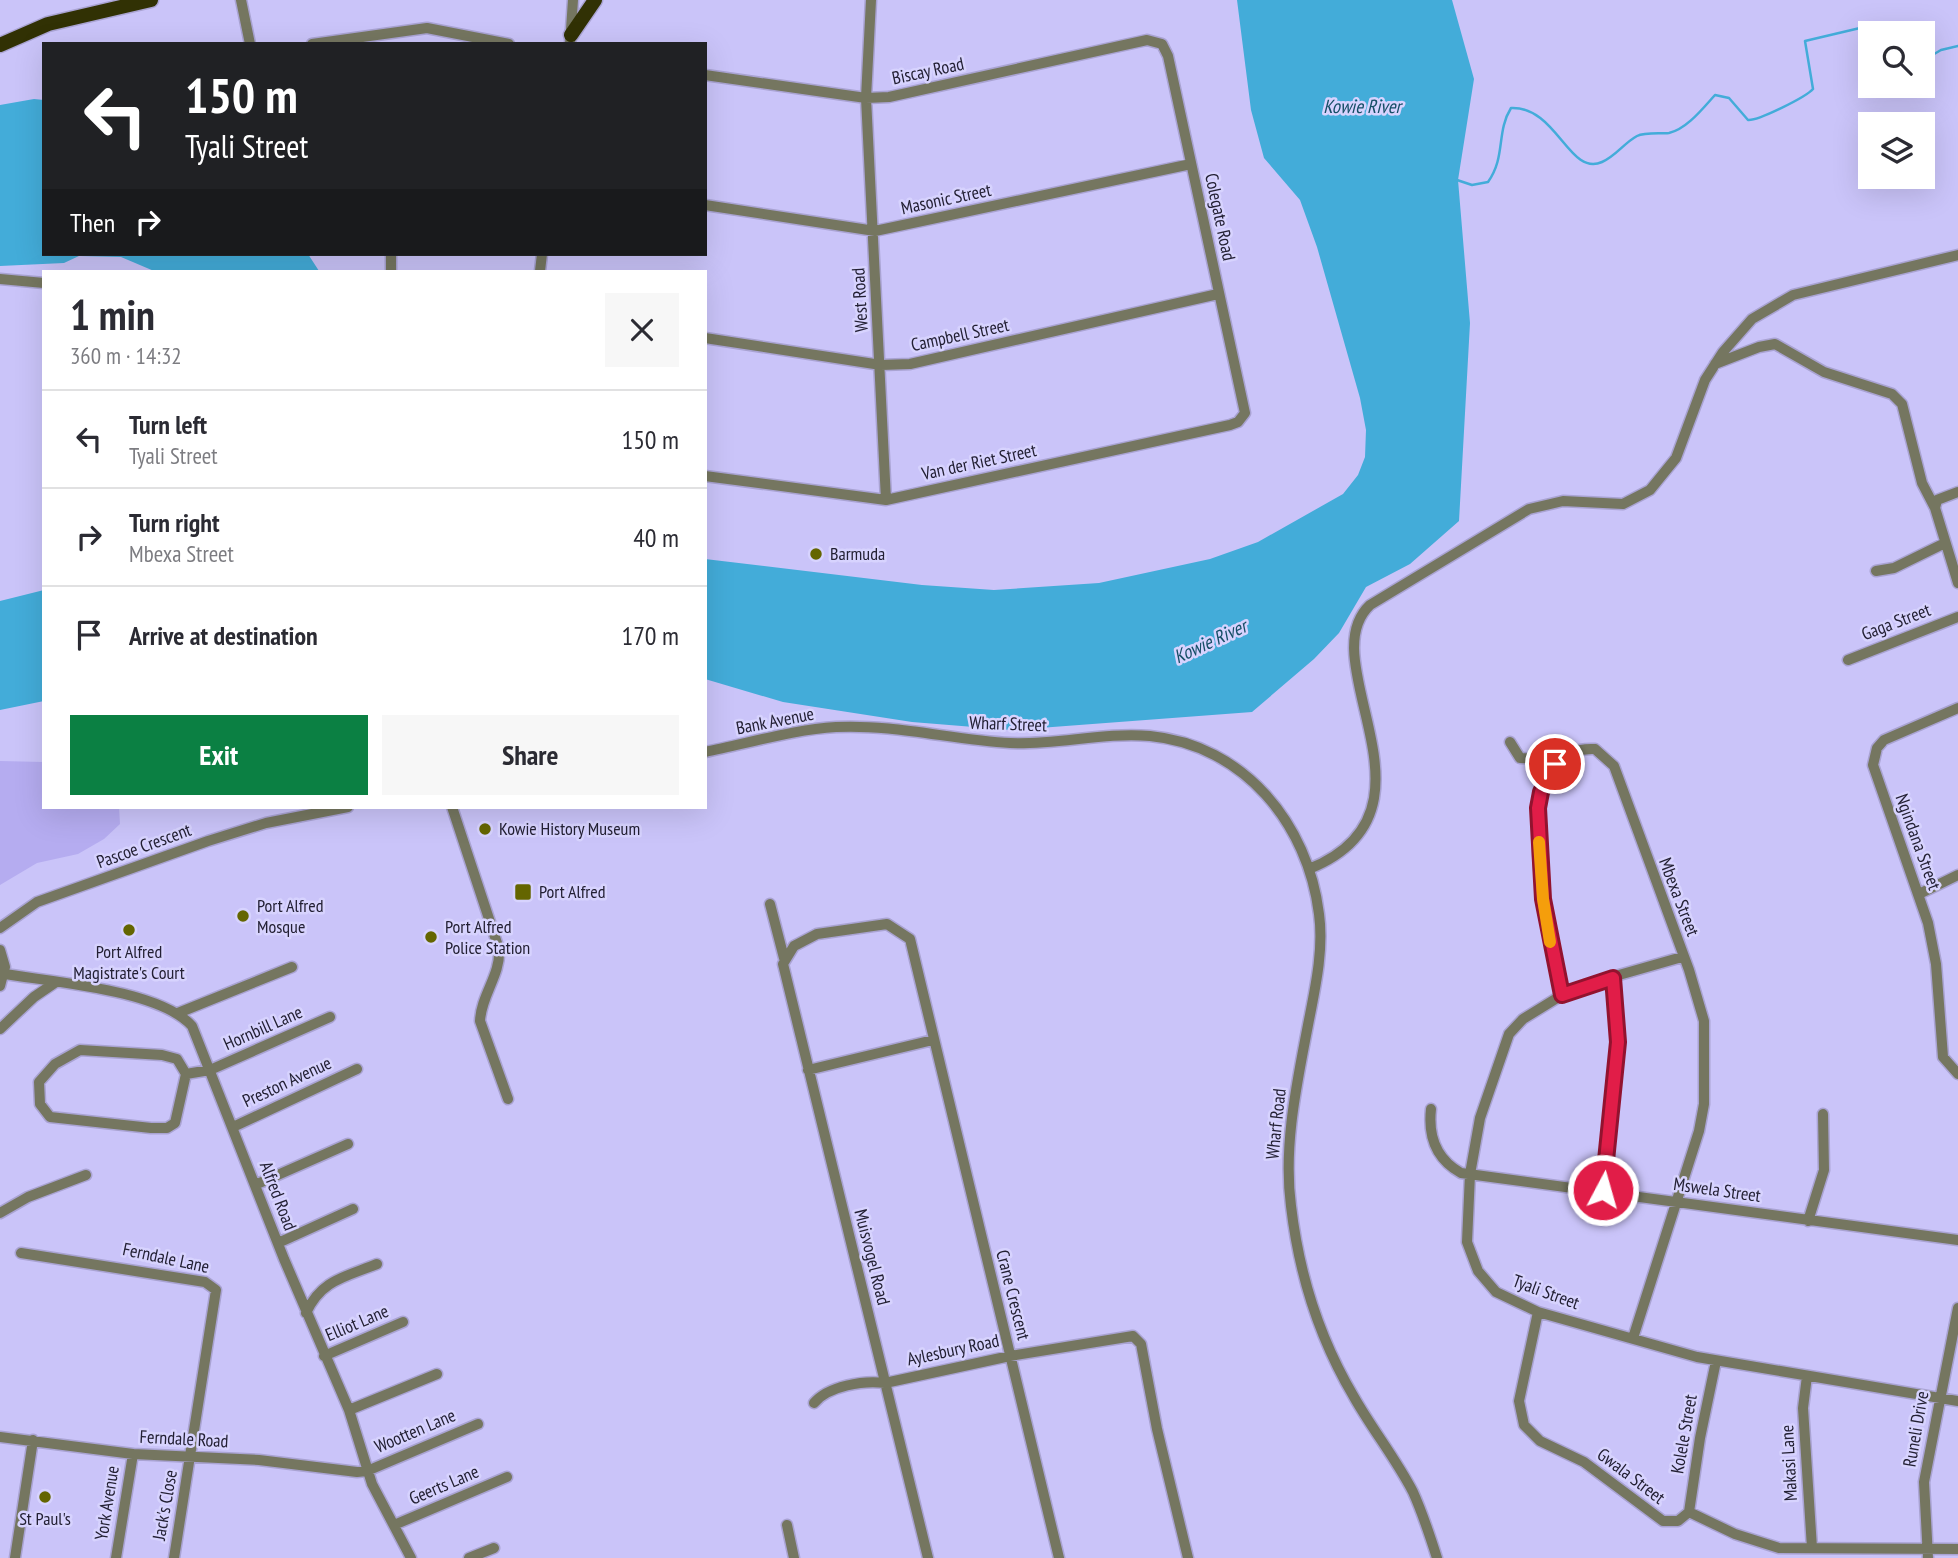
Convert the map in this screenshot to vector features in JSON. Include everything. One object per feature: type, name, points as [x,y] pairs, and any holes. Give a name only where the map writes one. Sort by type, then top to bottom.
[{"type":"main road","points":[[0,46],[48,24],[151,0]]},
{"type":"main road","points":[[570,40],[595,0]]},
{"type":"street","points":[[241,0],[250,42]]},
{"type":"street","points":[[570,40],[573,0]]},
{"type":"street","name":"West Road","points":[[871,0],[866,98],[875,231],[886,500]]},
{"type":"street","points":[[325,42],[408,29],[427,29],[498,42]]},
{"type":"street","name":"Biscay Road","points":[[707,75],[866,98],[903,95],[1155,40]]},
{"type":"street","name":"Colegate Road","points":[[1155,40],[1162,44],[1168,56],[1218,294],[1245,405]]},
{"type":"street","name":"Masonic Street","points":[[707,205],[875,231],[1191,164]]},
{"type":"street","points":[[1309,869],[1330,861],[1351,847],[1360,836],[1372,801],[1374,750],[1353,640],[1363,611],[1396,587],[1529,509],[1563,501],[1623,504],[1650,491],[1676,458],[1715,364],[1743,328],[1785,298],[1958,255]]},
{"type":"street","points":[[0,279],[42,283]]},
{"type":"street","name":"Campbell Street","points":[[707,338],[881,365],[926,361],[1218,294]]},
{"type":"street","points":[[1715,364],[1759,347],[1775,344],[1824,372],[1892,394],[1902,404],[1922,483],[1935,508],[1958,583]]},
{"type":"street","name":"Van der Riet Street","points":[[707,476],[886,500],[1230,425],[1243,418],[1245,405]]},
{"type":"street","points":[[1935,508],[1937,500],[1958,492]]},
{"type":"street","points":[[1876,571],[1894,568],[1945,543]]},
{"type":"street","name":"Gaga Street","points":[[1848,660],[1958,617]]},
{"type":"street","name":"Ngindana Street","points":[[1958,708],[1884,740],[1873,758],[1877,782],[1919,894],[1934,952],[1943,1057],[1958,1074]]},
{"type":"street","name":"Bank Avenue","points":[[707,752],[834,727],[852,727]]},
{"type":"street","name":"Wharf Street","points":[[852,727],[1022,744],[1147,736],[1164,738]]},
{"type":"street","name":"Wharf Road","points":[[1164,738],[1221,759],[1268,794],[1295,832],[1309,869],[1319,911],[1321,939],[1290,1132],[1290,1203],[1299,1255],[1325,1341],[1353,1396],[1413,1493],[1437,1558]]},
{"type":"street","points":[[1510,742],[1520,758],[1544,759],[1555,764],[1541,792],[1538,808],[1543,899],[1562,995]]},
{"type":"street","name":"Mbexa Street","points":[[1555,764],[1588,748],[1603,753],[1614,766],[1701,1010],[1705,1042],[1701,1119],[1678,1202],[1633,1338]]},
{"type":"street","name":"Pascoe Crescent","points":[[0,928],[37,902],[208,841],[266,823],[338,809]]},
{"type":"street","points":[[453,809],[499,949],[500,961],[482,1008],[480,1021],[508,1099]]},
{"type":"street","points":[[1919,894],[1958,875]]},
{"type":"street","name":"Muisvogel Road","points":[[770,904],[928,1558]]},
{"type":"street","name":"Crane Crescent","points":[[784,961],[799,942],[817,934],[877,924],[895,927],[910,939],[1059,1558]]},
{"type":"street","points":[[0,950],[5,974],[0,986]]},
{"type":"street","name":"Tyali Street","points":[[1682,957],[1562,995],[1523,1019],[1509,1034],[1480,1118],[1471,1174],[1467,1235],[1472,1261],[1496,1292],[1538,1312],[1716,1362],[1958,1401]]},
{"type":"street","points":[[5,974],[98,989],[162,1005],[178,1013],[292,967]]},
{"type":"street","points":[[1603,1190],[1618,1042],[1613,978]]},
{"type":"street","points":[[0,1029],[34,997],[56,982]]},
{"type":"street","name":"Alfred Road","points":[[178,1013],[192,1026],[211,1070],[306,1313],[349,1410],[367,1471],[411,1558]]},
{"type":"street","name":"Hornbill Lane","points":[[186,1074],[211,1070],[330,1017]]},
{"type":"street","points":[[808,1070],[933,1040]]},
{"type":"street","points":[[80,1050],[172,1056],[183,1066],[186,1074],[177,1119],[167,1128],[55,1120],[45,1111],[38,1095],[39,1082],[46,1071],[80,1050]]},
{"type":"street","name":"Preston Avenue","points":[[233,1127],[357,1069]]},
{"type":"street","points":[[1431,1109],[1430,1128],[1437,1152],[1454,1170],[1471,1174]]},
{"type":"street","points":[[1808,1221],[1824,1170],[1823,1114]]},
{"type":"street","points":[[255,1185],[348,1144]]},
{"type":"street","name":"Mswela Street","points":[[1471,1174],[1958,1240]]},
{"type":"street","points":[[0,1213],[28,1197],[86,1175]]},
{"type":"street","points":[[278,1242],[353,1209]]},
{"type":"street","name":"Ferndale Lane","points":[[21,1253],[123,1266],[213,1285],[216,1298],[191,1458]]},
{"type":"street","points":[[306,1313],[315,1294],[330,1282],[377,1264]]},
{"type":"street","name":"Runeli Drive","points":[[1927,1553],[1924,1482],[1938,1398],[1958,1308]]},
{"type":"street","name":"Gwala Street","points":[[1538,1312],[1519,1401],[1524,1425],[1540,1441],[1584,1462],[1663,1521],[1678,1521],[1689,1512]]},
{"type":"street","name":"Elliot Lane","points":[[324,1356],[403,1322]]},
{"type":"street","name":"Aylesbury Road","points":[[814,1403],[822,1394],[870,1381],[885,1382],[1124,1336],[1137,1338],[1141,1344],[1159,1439],[1188,1558]]},
{"type":"street","name":"Kolele Street","points":[[1689,1512],[1700,1438],[1716,1362]]},
{"type":"street","points":[[349,1410],[437,1374]]},
{"type":"street","name":"Makasi Lane","points":[[1808,1376],[1803,1408],[1812,1548]]},
{"type":"street","name":"Wootten Lane","points":[[367,1471],[478,1424]]},
{"type":"street","name":"Ferndale Road","points":[[0,1437],[132,1454],[259,1460],[339,1471],[367,1471]]},
{"type":"street","points":[[15,1558],[33,1440]]},
{"type":"street","name":"York Avenue","points":[[116,1558],[132,1454]]},
{"type":"street","name":"Jack's Close","points":[[174,1558],[191,1458]]},
{"type":"street","name":"Geerts Lane","points":[[394,1525],[507,1477]]},
{"type":"street","points":[[1689,1512],[1761,1544],[1779,1548],[1927,1553],[1958,1549]]},
{"type":"street","points":[[786,1525],[794,1558]]},
{"type":"street","points":[[469,1558],[494,1548]]},
{"type":"shaded area","points":[[0,761],[42,762],[42,809],[119,809],[120,824],[104,839],[78,854],[37,863],[0,885]]},
{"type":"water","name":"Kowie River","points":[[1237,0],[1452,0],[1474,79],[1458,180],[1470,323],[1459,521],[1410,564],[1366,587],[1339,633],[1314,659],[1252,712],[1011,730],[912,722],[783,702],[707,680],[707,559],[922,585],[994,590],[1099,583],[1210,559],[1258,542],[1343,494],[1358,475],[1365,457],[1366,430],[1360,398],[1317,247],[1300,200],[1264,158],[1251,110]]},
{"type":"water","points":[[42,100],[42,256],[79,256],[64,263],[0,266],[0,105]]},
{"type":"water","points":[[79,256],[309,256],[318,270],[152,270],[121,257]]},
{"type":"water","points":[[42,590],[42,701],[0,710],[0,601]]},
{"type":"waterway","points":[[1457,180],[1472,185],[1488,182],[1494,173],[1506,117],[1511,108],[1527,110],[1540,118],[1580,160],[1591,164],[1612,156],[1637,136],[1676,131],[1715,95],[1729,98],[1748,120],[1761,117],[1813,89],[1805,41],[1858,28]]},
{"type":"waterway","points":[[1935,54],[1958,46]]},
{"type":"slow traffic","points":[[1539,842],[1545,919],[1550,942]]},
{"type":"place","name":"Barmuda","points":[[816,554]]},
{"type":"place","name":"Kowie History Museum","points":[[485,829]]},
{"type":"place","name":"Port Alfred","points":[[523,892]]},
{"type":"place","name":"Port Alfred Mosque","points":[[243,916]]},
{"type":"place","name":"Port Alfred Magistrate's Court","points":[[129,930]]},
{"type":"place","name":"Port Alfred Police Station","points":[[431,937]]},
{"type":"place","name":"St Paul's","points":[[45,1497]]},
{"type":"route","points":[[1555,764],[1541,792],[1538,808],[1543,899],[1562,995],[1613,978],[1618,1021],[1617,1064],[1603,1190]]}]
